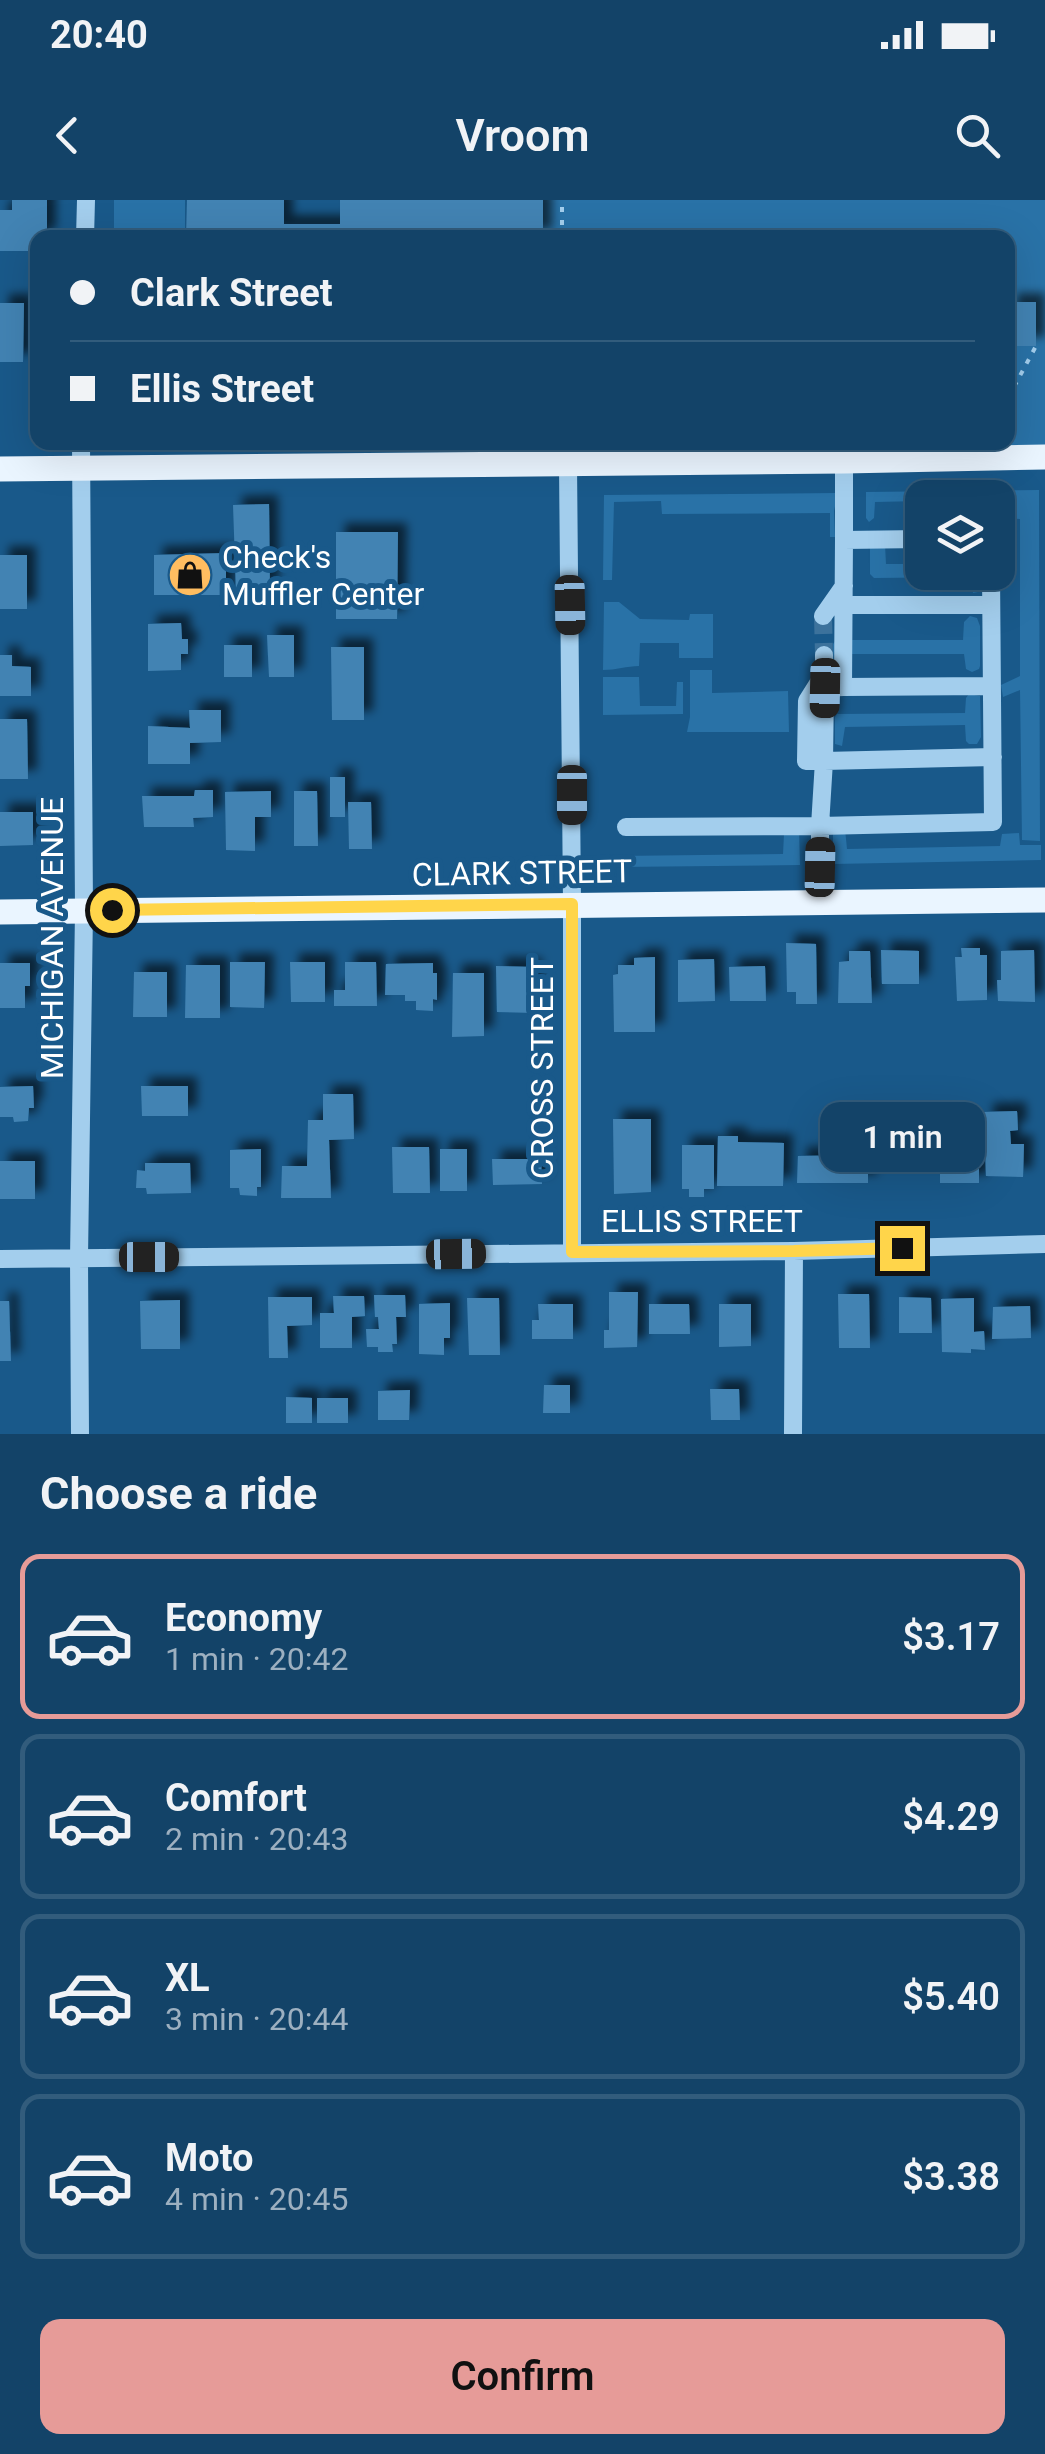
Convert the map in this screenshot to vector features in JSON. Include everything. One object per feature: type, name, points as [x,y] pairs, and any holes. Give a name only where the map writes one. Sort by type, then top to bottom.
[{"type":"main road","points":[[0,469],[81,455],[568,464],[1045,457]]},
{"type":"main road","name":"CLARK STREET","points":[[0,912],[1045,900]]},
{"type":"street","points":[[85,230],[86,200]]},
{"type":"street","name":"MICHIGAN AVENUE","points":[[80,1434],[84,911],[81,455]]},
{"type":"street","points":[[843,687],[844,461]]},
{"type":"street","name":"CROSS STREET","points":[[568,464],[572,1252]]},
{"type":"street","points":[[844,540],[905,539]]},
{"type":"street","points":[[626,827],[993,822],[991,590]]},
{"type":"street","points":[[823,616],[844,596],[991,605]]},
{"type":"street","points":[[824,655],[824,674],[807,701],[806,760],[993,756]]},
{"type":"street","points":[[820,902],[825,688],[990,686]]},
{"type":"street","name":"ELLIS STREET","points":[[0,1259],[794,1251],[1045,1244]]},
{"type":"street","points":[[793,1434],[794,1251]]},
{"type":"path","points":[[562,200],[562,230]]},
{"type":"path","points":[[1015,385],[1036,346]]},
{"type":"shaded area","points":[[114,200],[185,200],[185,230],[114,230]]},
{"type":"shaded area","points":[[543,200],[1045,200],[1045,457],[541,462],[541,450],[1015,450],[1015,230],[543,230]]},
{"type":"shaded area","points":[[1015,490],[1039,490],[1040,841],[1022,840],[1020,690],[1003,697],[1001,685],[1020,676],[1020,519],[1015,519]]},
{"type":"shaded area","points":[[866,492],[905,492],[905,501],[875,502],[874,518],[869,522]]},
{"type":"shaded area","points":[[838,493],[835,537],[830,537],[830,513],[662,514],[661,501],[614,502],[612,580],[603,580],[604,495]]},
{"type":"shaded area","points":[[885,545],[886,564],[905,564],[905,578],[874,578],[870,574],[870,547]]},
{"type":"shaded area","points":[[604,602],[619,602],[640,619],[689,620],[690,614],[713,614],[713,658],[679,658],[679,643],[640,643],[639,666],[603,670]]},
{"type":"shaded area","points":[[970,616],[977,618],[980,626],[980,666],[972,672],[966,669],[964,654],[843,654],[839,673],[833,671],[836,640],[963,640],[964,622]]},
{"type":"shaded area","points":[[690,670],[712,670],[712,693],[788,691],[789,732],[687,732]]},
{"type":"shaded area","points":[[603,677],[639,677],[640,706],[676,706],[677,682],[683,682],[683,714],[603,715]]},
{"type":"shaded area","points":[[969,694],[980,696],[981,737],[977,744],[966,741],[965,725],[845,727],[842,746],[835,744],[837,714],[965,713]]},
{"type":"shaded area","points":[[845,829],[847,849],[1000,846],[1002,834],[1019,833],[1020,845],[1041,845],[1041,860],[833,864],[833,833]]},
{"type":"shaded area","points":[[799,830],[800,865],[618,867],[618,856],[783,854],[784,834]]},
{"type":"building","points":[[12,200],[47,200],[47,230],[30,230],[30,251],[0,251],[0,210],[12,210]]},
{"type":"building","points":[[187,200],[284,200],[284,224],[340,224],[340,200],[543,200],[543,230],[186,230]]},
{"type":"building","points":[[1015,302],[1036,302],[1036,346],[1015,346]]},
{"type":"building","points":[[0,303],[24,303],[23,362],[0,362]]},
{"type":"building","points":[[269,504],[270,591],[236,591],[233,505]]},
{"type":"building","points":[[336,532],[398,532],[397,619],[336,619]]},
{"type":"building","name":"Check's Muffler Center","points":[[226,553],[226,595],[154,595],[154,555]]},
{"type":"building","points":[[0,555],[27,555],[27,609],[0,609]]},
{"type":"building","points":[[181,623],[182,639],[188,639],[188,654],[181,654],[181,670],[148,671],[148,624]]},
{"type":"building","points":[[267,635],[294,635],[294,677],[269,677]]},
{"type":"building","points":[[224,645],[252,645],[252,677],[224,677]]},
{"type":"building","points":[[331,647],[364,647],[364,720],[332,720]]},
{"type":"building","points":[[0,655],[12,655],[12,666],[31,667],[31,696],[0,696]]},
{"type":"building","points":[[189,710],[221,710],[221,742],[190,743],[190,764],[148,764],[148,726],[190,728]]},
{"type":"building","points":[[0,719],[27,719],[28,779],[0,779]]},
{"type":"building","points":[[330,777],[345,777],[345,817],[330,817]]},
{"type":"building","points":[[195,790],[213,790],[213,817],[193,818],[194,827],[144,827],[142,796],[194,796]]},
{"type":"building","points":[[271,791],[271,817],[255,817],[255,851],[226,850],[225,792]]},
{"type":"building","points":[[294,791],[317,791],[318,846],[294,846]]},
{"type":"building","points":[[348,802],[371,802],[372,849],[349,849]]},
{"type":"building","points":[[0,812],[33,812],[33,845],[0,846]]},
{"type":"building","points":[[786,943],[816,944],[817,1004],[796,1004],[796,992],[787,992]]},
{"type":"building","points":[[961,948],[980,948],[980,955],[987,955],[987,1000],[957,1001],[955,957],[962,957]]},
{"type":"building","points":[[881,950],[919,951],[919,984],[882,984]]},
{"type":"building","points":[[1034,950],[1035,1002],[998,1001],[1001,951]]},
{"type":"building","points":[[849,951],[870,951],[872,1003],[838,1003],[839,962],[849,961]]},
{"type":"building","points":[[655,957],[655,1032],[614,1032],[613,975],[618,974],[618,965],[634,965],[634,958]]},
{"type":"building","points":[[714,959],[715,1001],[678,1002],[678,960]]},
{"type":"building","points":[[230,962],[265,962],[264,1008],[230,1007]]},
{"type":"building","points":[[290,962],[325,962],[325,1002],[291,1002]]},
{"type":"building","points":[[345,962],[376,962],[377,1006],[334,1006],[334,990],[345,990]]},
{"type":"building","points":[[0,963],[30,963],[25,1008],[0,1008]]},
{"type":"building","points":[[433,963],[437,1000],[433,999],[433,1011],[416,1010],[416,1001],[405,1001],[405,995],[385,995],[386,964]]},
{"type":"building","points":[[186,965],[220,965],[220,1018],[185,1018]]},
{"type":"building","points":[[496,966],[533,967],[534,1013],[497,1012]]},
{"type":"building","points":[[765,966],[766,1001],[730,1001],[729,967]]},
{"type":"building","points":[[134,972],[167,972],[167,1017],[133,1017]]},
{"type":"building","points":[[453,973],[484,973],[484,1036],[452,1037]]},
{"type":"building","points":[[33,1086],[34,1108],[29,1108],[28,1121],[0,1117],[0,1087]]},
{"type":"building","points":[[141,1086],[188,1086],[188,1116],[142,1116]]},
{"type":"building","points":[[323,1094],[353,1094],[354,1139],[329,1140],[331,1198],[281,1198],[282,1166],[307,1166],[308,1120],[323,1120]]},
{"type":"building","points":[[1017,1111],[1018,1130],[1010,1131],[1011,1144],[1024,1144],[1023,1177],[986,1176],[984,1112]]},
{"type":"building","points":[[613,1119],[651,1119],[651,1192],[614,1194]]},
{"type":"building","points":[[718,1136],[738,1136],[738,1142],[784,1143],[783,1186],[717,1186]]},
{"type":"building","points":[[682,1145],[714,1145],[714,1189],[704,1189],[704,1197],[689,1197],[689,1189],[682,1189]]},
{"type":"building","points":[[392,1147],[429,1147],[430,1193],[393,1193]]},
{"type":"building","points":[[940,1147],[979,1147],[979,1183],[940,1183]]},
{"type":"building","points":[[261,1149],[261,1187],[257,1187],[257,1196],[240,1195],[239,1188],[230,1188],[230,1150]]},
{"type":"building","points":[[440,1149],[467,1149],[467,1191],[440,1191]]},
{"type":"building","points":[[868,1155],[868,1183],[797,1183],[798,1156]]},
{"type":"building","points":[[492,1159],[541,1159],[542,1184],[493,1185]]},
{"type":"building","points":[[0,1161],[35,1161],[35,1199],[0,1199]]},
{"type":"building","points":[[145,1163],[190,1163],[191,1193],[147,1194],[146,1188],[136,1188],[137,1170],[145,1171]]},
{"type":"building","points":[[609,1292],[638,1292],[637,1347],[604,1348],[604,1330],[609,1330]]},
{"type":"building","points":[[838,1294],[869,1294],[870,1348],[839,1348]]},
{"type":"building","points":[[374,1295],[405,1295],[406,1317],[396,1317],[397,1344],[392,1344],[393,1352],[367,1347],[366,1329],[379,1329]]},
{"type":"building","points":[[333,1296],[364,1296],[365,1316],[352,1317],[352,1348],[320,1348],[320,1313],[334,1313]]},
{"type":"building","points":[[268,1297],[312,1297],[312,1325],[287,1326],[288,1358],[269,1358]]},
{"type":"building","points":[[899,1297],[931,1298],[932,1333],[899,1333]]},
{"type":"building","points":[[467,1298],[499,1298],[500,1355],[469,1355]]},
{"type":"building","points":[[974,1298],[974,1332],[984,1331],[985,1350],[942,1352],[941,1299]]},
{"type":"building","points":[[180,1300],[180,1349],[141,1349],[140,1301]]},
{"type":"building","points":[[0,1301],[9,1301],[11,1361],[0,1361]]},
{"type":"building","points":[[450,1303],[450,1338],[444,1338],[444,1355],[419,1354],[419,1304]]},
{"type":"building","points":[[538,1304],[573,1304],[573,1339],[532,1339],[532,1320],[539,1320]]},
{"type":"building","points":[[649,1304],[689,1304],[690,1334],[649,1334]]},
{"type":"building","points":[[719,1304],[751,1304],[751,1346],[719,1347]]},
{"type":"building","points":[[1030,1306],[1031,1338],[992,1339],[993,1307]]},
{"type":"building","points":[[544,1385],[570,1385],[570,1413],[543,1413]]},
{"type":"building","points":[[710,1389],[739,1389],[740,1420],[711,1420]]},
{"type":"building","points":[[410,1390],[409,1420],[378,1420],[378,1391]]},
{"type":"building","points":[[286,1397],[312,1398],[312,1423],[286,1423]]},
{"type":"building","points":[[317,1398],[348,1398],[348,1423],[317,1423]]},
{"type":"tunnel","points":[[823,616],[824,655]]},
{"type":"place","name":"Check's Muffler Center","points":[[190,575]]},
{"type":"route","points":[[112,910],[572,904],[572,1252],[902,1248]]}]
